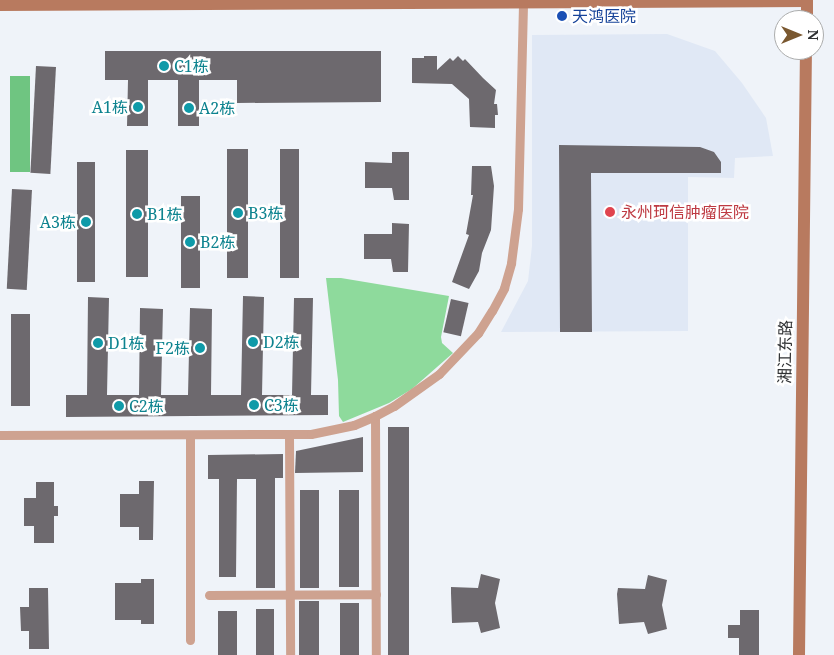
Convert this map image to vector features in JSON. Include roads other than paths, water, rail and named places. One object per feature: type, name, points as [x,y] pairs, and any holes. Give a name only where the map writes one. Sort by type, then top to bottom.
[{"type":"main road","points":[[0,4],[807,0]]},
{"type":"main road","name":"湘江东路","points":[[799,655],[806,60]]},
{"type":"street","points":[[0,435],[290,436],[332,431],[354,425],[375,416],[418,390],[450,364],[478,333],[504,288],[511,263],[518,209],[523,2]]},
{"type":"street","points":[[375,416],[376,655]]},
{"type":"street","points":[[190,436],[190,640]]},
{"type":"street","points":[[290,436],[290,655]]},
{"type":"street","points":[[209,596],[376,594]]},
{"type":"place","name":"天鸿医院","points":[[562,16]]},
{"type":"place","name":"C1栋","points":[[164,66]]},
{"type":"place","name":"A1栋","points":[[138,107]]},
{"type":"place","name":"A2栋","points":[[189,108]]},
{"type":"place","name":"永州珂信肿瘤医院","points":[[610,212]]},
{"type":"place","name":"B3栋","points":[[238,213]]},
{"type":"place","name":"B1栋","points":[[137,214]]},
{"type":"place","name":"A3栋","points":[[86,222]]},
{"type":"place","name":"B2栋","points":[[190,242]]},
{"type":"place","name":"D2栋","points":[[253,342]]},
{"type":"place","name":"D1栋","points":[[98,343]]},
{"type":"place","name":"F2栋","points":[[200,348]]},
{"type":"place","name":"C3栋","points":[[254,405]]},
{"type":"place","name":"C2栋","points":[[119,406]]}]
